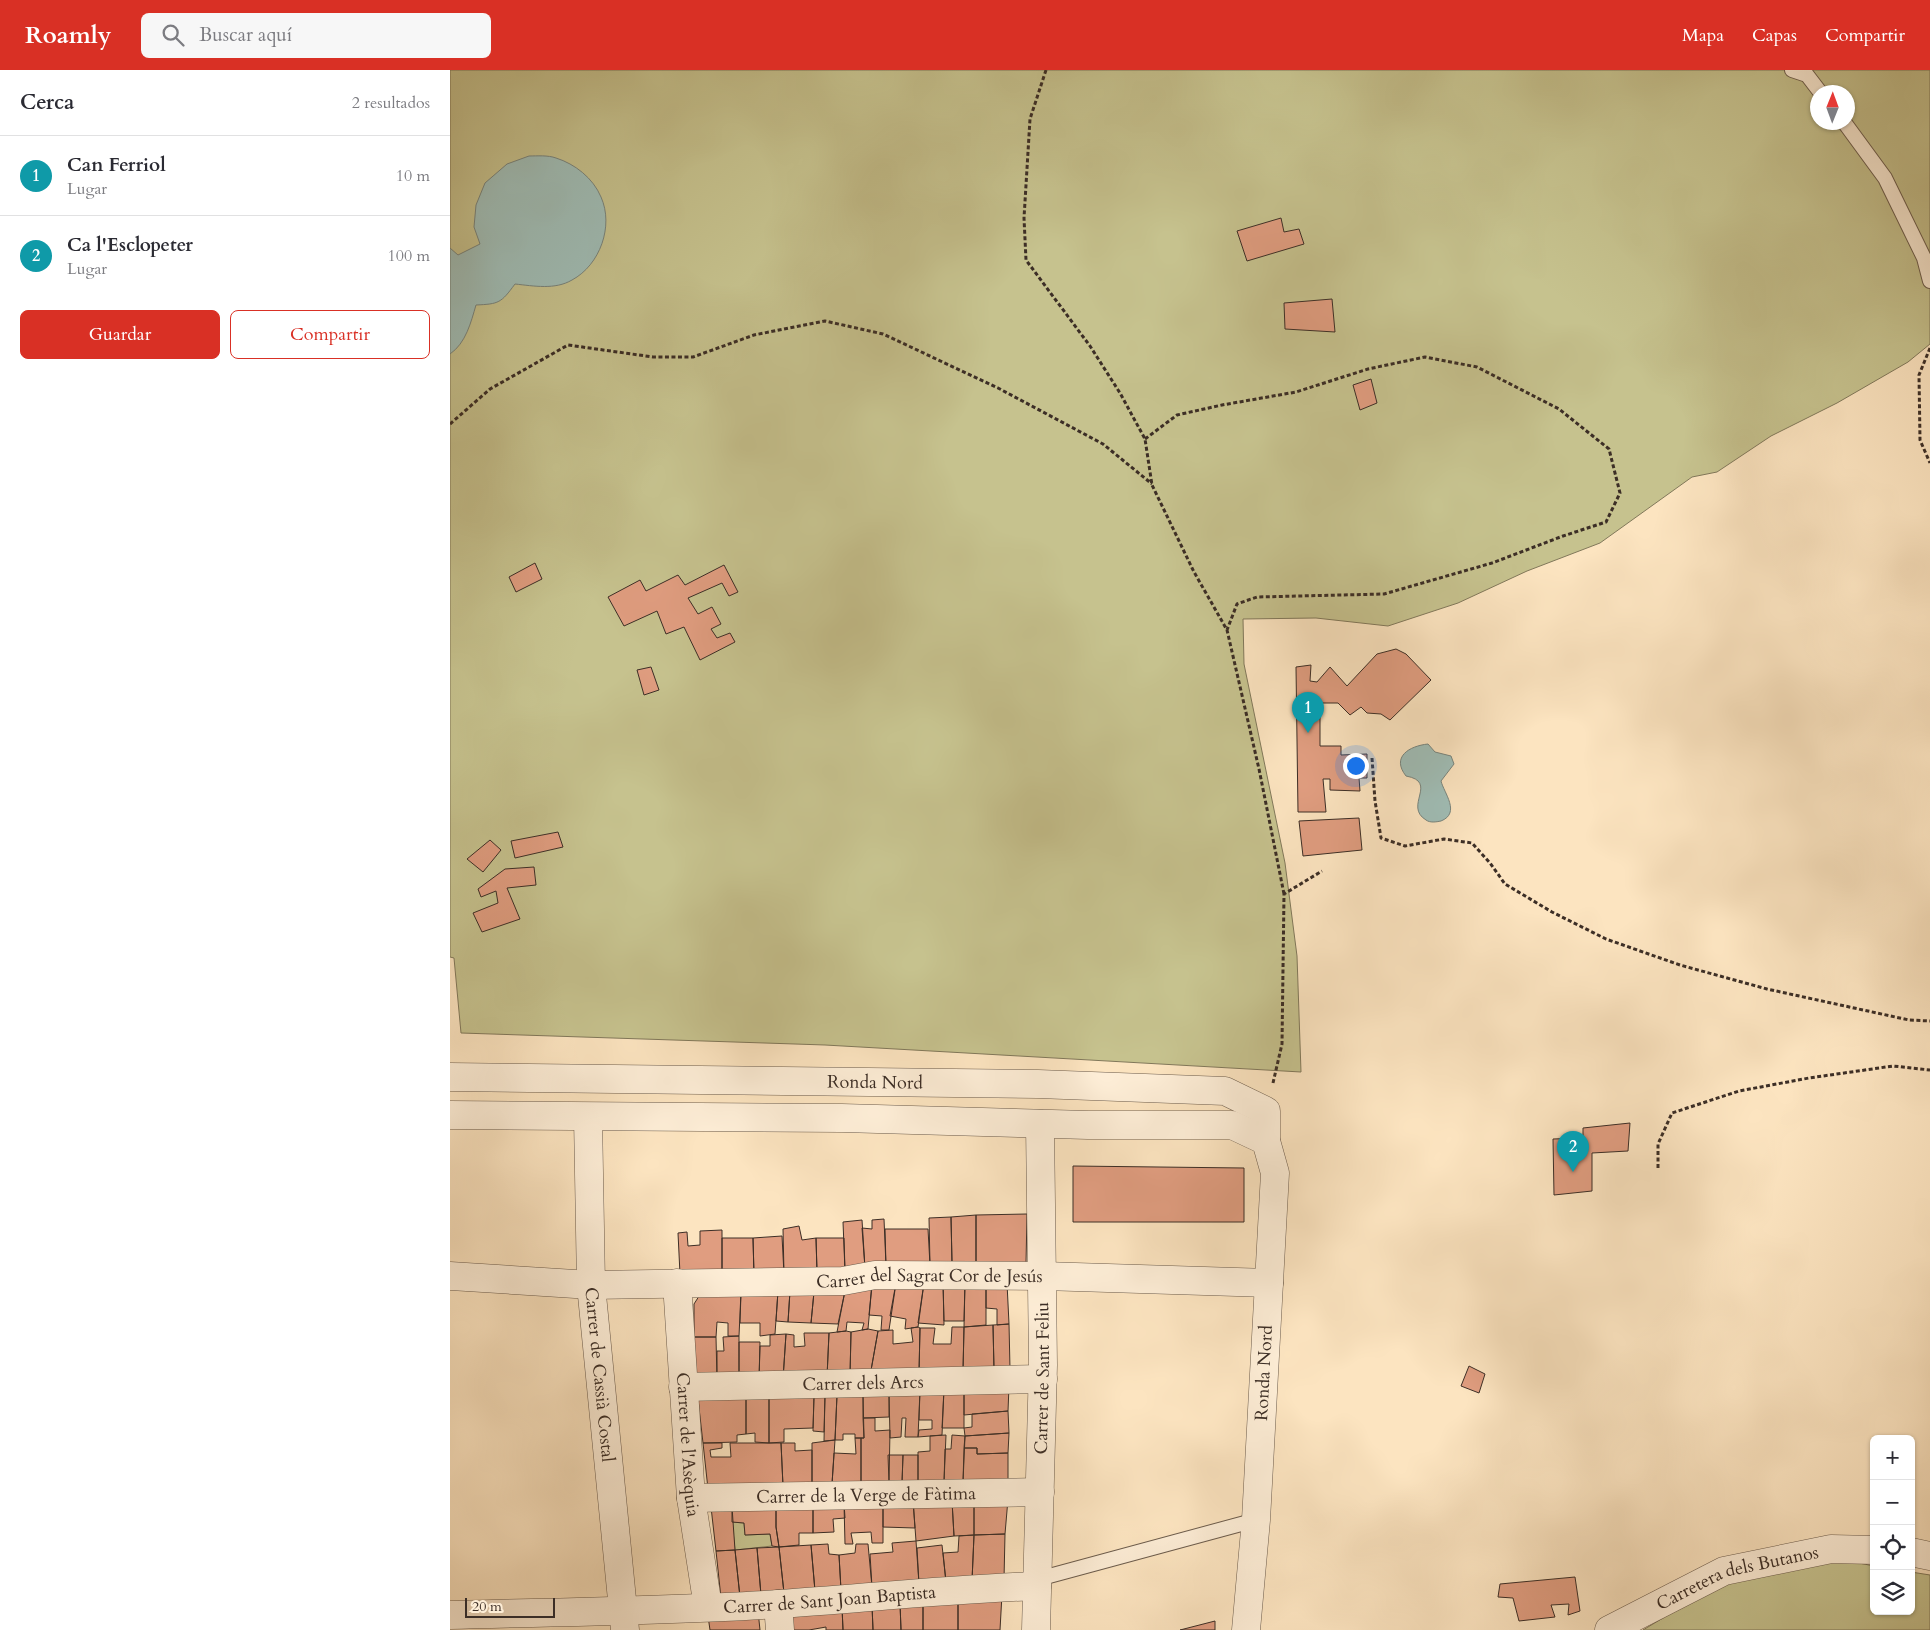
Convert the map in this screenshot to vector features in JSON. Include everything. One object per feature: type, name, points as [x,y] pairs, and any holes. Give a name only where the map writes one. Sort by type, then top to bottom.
[{"type":"street","name":"Ronda Nord","points":[[450,1077],[1018,1084],[1225,1091],[1266,1111],[1266,1140],[1275,1174],[1256,1520],[1248,1618]]},
{"type":"street","name":"Ronda Nord","points":[[450,1115],[842,1118],[1040,1124],[1232,1124],[1266,1140]]},
{"type":"street","name":"Carrer de Cassià Costal","points":[[588,1117],[591,1285],[624,1620]]},
{"type":"street","name":"Carrer de Sant Feliu","points":[[1036,1630],[1043,1379],[1040,1124]]},
{"type":"street","name":"Carrer del Sagrat Cor de Jesús","points":[[450,1276],[591,1285],[843,1281],[875,1275],[1043,1276],[1269,1283]]},
{"type":"street","name":"Carrer de l'Asèquia","points":[[677,1283],[691,1498],[708,1606]]},
{"type":"street","name":"Carrer dels Arcs","points":[[683,1387],[1043,1379]]},
{"type":"street","name":"Carrer de la Verge de Fàtima","points":[[691,1498],[1040,1492]]},
{"type":"street","name":"Carretera dels Butanos","points":[[1609,1630],[1724,1571],[1830,1549],[1870,1550]]},
{"type":"street","points":[[1915,1553],[1930,1556]]},
{"type":"street","name":"Carrer de Sant Joan Baptista","points":[[450,1615],[624,1620],[708,1606],[779,1617],[1037,1583]]},
{"type":"lane","points":[[1792,70],[1807,75],[1815,85]]},
{"type":"lane","points":[[1850,130],[1885,178],[1924,258],[1930,281]]},
{"type":"lane","points":[[1037,1583],[1256,1520]]},
{"type":"path","points":[[1046,70],[1030,119],[1024,218],[1026,260],[1090,346],[1120,393],[1145,439],[1152,485],[1194,572],[1227,630],[1259,769],[1284,894],[1282,1044],[1266,1111]]},
{"type":"path","points":[[450,424],[490,389],[568,345],[654,357],[693,358],[754,335],[825,321],[883,334],[998,388],[1103,444],[1152,485]]},
{"type":"path","points":[[1930,348],[1919,375],[1920,440],[1930,463]]},
{"type":"path","points":[[1145,439],[1177,415],[1296,392],[1368,369],[1425,357],[1476,367],[1559,409],[1609,448],[1620,493],[1606,522],[1492,563],[1384,594],[1257,596],[1237,604],[1227,630]]},
{"type":"path","points":[[1372,758],[1375,801],[1381,838],[1405,846],[1444,839],[1472,843],[1506,884],[1552,912],[1606,939],[1680,965],[1767,989],[1909,1020],[1930,1021]]},
{"type":"path","points":[[1284,894],[1322,871]]},
{"type":"path","points":[[1658,1168],[1658,1144],[1672,1113],[1739,1091],[1809,1078],[1892,1066],[1930,1070]]},
{"type":"shaded area","points":[[450,70],[1930,70],[1930,344],[1908,362],[1837,403],[1771,436],[1717,472],[1692,477],[1600,543],[1527,571],[1458,603],[1388,626],[1316,618],[1243,619],[1244,664],[1285,863],[1297,956],[1301,1072],[825,1045],[461,1033],[454,958],[450,957]]},
{"type":"shaded area","points":[[732,1522],[744,1523],[745,1535],[770,1534],[772,1546],[735,1550]]},
{"type":"shaded area","points":[[1849,1561],[1870,1565],[1870,1615],[1915,1615],[1915,1573],[1930,1575],[1930,1630],[1643,1630],[1711,1589],[1762,1568]]},
{"type":"water","points":[[529,156],[550,156],[563,161],[583,173],[598,190],[605,208],[606,220],[602,244],[590,265],[572,280],[552,286],[515,284],[503,299],[495,303],[476,305],[464,338],[450,354],[450,248],[458,255],[480,244],[474,227],[476,205],[485,183],[507,164]]},
{"type":"water","points":[[1428,744],[1435,752],[1451,756],[1454,764],[1441,781],[1450,802],[1450,813],[1441,821],[1435,822],[1428,821],[1420,814],[1418,802],[1421,789],[1420,783],[1406,776],[1400,763],[1401,758],[1409,750]]},
{"type":"building","points":[[1281,218],[1284,232],[1299,229],[1304,244],[1247,261],[1237,231]]},
{"type":"building","points":[[1332,299],[1335,332],[1285,329],[1284,303]]},
{"type":"building","points":[[1371,379],[1377,403],[1360,410],[1353,385]]},
{"type":"building","points":[[535,563],[542,579],[516,592],[509,577]]},
{"type":"building","points":[[724,565],[738,592],[729,596],[722,583],[688,598],[698,614],[712,607],[721,624],[711,629],[717,638],[730,633],[735,642],[700,660],[684,627],[666,634],[657,611],[624,626],[608,597],[640,580],[646,591],[678,575],[685,585]]},
{"type":"building","points":[[1396,649],[1406,654],[1431,680],[1390,720],[1381,714],[1367,713],[1361,707],[1350,715],[1338,703],[1314,703],[1313,715],[1320,715],[1320,746],[1341,746],[1341,755],[1367,754],[1367,778],[1359,778],[1360,791],[1330,790],[1330,779],[1323,779],[1326,812],[1298,812],[1296,667],[1311,665],[1310,681],[1317,682],[1330,667],[1347,686],[1377,654]]},
{"type":"building","points":[[651,667],[659,690],[644,695],[637,670]]},
{"type":"building","points":[[1359,818],[1362,850],[1303,856],[1299,821]]},
{"type":"building","points":[[558,832],[563,847],[515,858],[511,841]]},
{"type":"building","points":[[490,840],[501,850],[483,872],[467,859]]},
{"type":"building","points":[[534,867],[536,885],[507,888],[520,919],[482,932],[473,913],[498,903],[496,891],[481,897],[478,889],[505,869]]},
{"type":"building","points":[[1630,1123],[1628,1151],[1592,1153],[1592,1191],[1554,1195],[1553,1139],[1583,1138],[1583,1128]]},
{"type":"building","points":[[1073,1166],[1244,1168],[1244,1222],[1073,1222]]},
{"type":"building","points":[[1027,1214],[1026,1263],[976,1264],[976,1215]]},
{"type":"building","points":[[976,1215],[976,1264],[952,1263],[951,1217]]},
{"type":"building","points":[[951,1217],[952,1263],[930,1265],[929,1218]]},
{"type":"building","points":[[884,1219],[886,1266],[865,1268],[862,1228],[872,1229],[872,1220]]},
{"type":"building","points":[[862,1220],[865,1268],[845,1271],[843,1222]]},
{"type":"building","points":[[799,1226],[802,1240],[816,1238],[817,1272],[784,1274],[783,1229]]},
{"type":"building","points":[[885,1229],[928,1229],[930,1265],[886,1266]]},
{"type":"building","points":[[722,1230],[722,1276],[680,1274],[678,1233],[687,1232],[688,1246],[700,1245],[700,1231]]},
{"type":"building","points":[[782,1236],[784,1274],[754,1275],[753,1238]]},
{"type":"building","points":[[722,1238],[753,1238],[754,1275],[722,1276]]},
{"type":"building","points":[[816,1238],[844,1238],[845,1271],[817,1272]]},
{"type":"building","points":[[943,1282],[965,1282],[964,1321],[944,1321]]},
{"type":"building","points":[[943,1282],[944,1325],[918,1323],[924,1283]]},
{"type":"building","points":[[965,1282],[986,1282],[986,1325],[964,1327]]},
{"type":"building","points":[[986,1282],[1007,1283],[1009,1324],[997,1325],[997,1309],[986,1308]]},
{"type":"building","points":[[896,1283],[889,1330],[881,1330],[882,1316],[869,1315],[872,1284]]},
{"type":"building","points":[[896,1283],[924,1283],[918,1327],[905,1329],[906,1319],[890,1316]]},
{"type":"building","points":[[872,1284],[868,1329],[862,1330],[864,1323],[847,1322],[846,1331],[837,1332],[845,1291]]},
{"type":"building","points":[[778,1291],[790,1291],[788,1322],[776,1321]]},
{"type":"building","points":[[778,1291],[775,1334],[760,1336],[760,1323],[740,1323],[741,1292]]},
{"type":"building","points":[[790,1291],[814,1292],[811,1323],[788,1322]]},
{"type":"building","points":[[845,1291],[838,1324],[811,1323],[814,1292]]},
{"type":"building","points":[[741,1292],[739,1336],[728,1336],[728,1323],[717,1322],[716,1337],[694,1337],[694,1304],[701,1293]]},
{"type":"building","points":[[1009,1324],[1010,1369],[994,1370],[993,1325]]},
{"type":"building","points":[[993,1325],[994,1370],[963,1371],[964,1327]]},
{"type":"building","points":[[952,1327],[964,1327],[963,1371],[919,1373],[920,1328],[935,1328],[933,1344],[951,1344]]},
{"type":"building","points":[[911,1328],[920,1328],[919,1373],[870,1376],[878,1331],[893,1330],[893,1344],[913,1342]]},
{"type":"building","points":[[868,1329],[878,1331],[870,1376],[850,1376],[851,1332]]},
{"type":"building","points":[[851,1332],[850,1376],[827,1377],[829,1333]]},
{"type":"building","points":[[804,1333],[829,1333],[827,1377],[783,1379],[786,1334],[794,1335],[794,1347],[805,1346]]},
{"type":"building","points":[[786,1334],[783,1379],[759,1380],[760,1346],[770,1346],[770,1335]]},
{"type":"building","points":[[739,1336],[739,1380],[717,1381],[717,1351],[724,1351],[723,1337]]},
{"type":"building","points":[[694,1337],[716,1337],[717,1381],[697,1382]]},
{"type":"building","points":[[739,1342],[760,1342],[759,1380],[739,1380]]},
{"type":"building","points":[[1469,1366],[1485,1374],[1479,1393],[1461,1386]]},
{"type":"building","points":[[1009,1386],[1008,1411],[964,1415],[964,1389]]},
{"type":"building","points":[[944,1389],[942,1435],[918,1437],[919,1430],[932,1429],[932,1420],[919,1420],[920,1390]]},
{"type":"building","points":[[944,1389],[964,1389],[964,1428],[942,1428]]},
{"type":"building","points":[[920,1390],[918,1437],[905,1437],[906,1418],[902,1418],[901,1437],[890,1438],[889,1392]]},
{"type":"building","points":[[889,1392],[889,1417],[863,1418],[863,1394]]},
{"type":"building","points":[[863,1394],[864,1438],[855,1438],[855,1434],[843,1434],[843,1440],[835,1440],[837,1395]]},
{"type":"building","points":[[825,1395],[824,1432],[813,1431],[814,1396]]},
{"type":"building","points":[[825,1395],[837,1395],[835,1440],[824,1441]]},
{"type":"building","points":[[814,1396],[813,1428],[784,1429],[784,1442],[769,1443],[769,1397]]},
{"type":"building","points":[[769,1397],[769,1443],[755,1442],[755,1433],[746,1434],[746,1398]]},
{"type":"building","points":[[746,1398],[746,1434],[737,1435],[737,1442],[703,1443],[698,1399]]},
{"type":"building","points":[[1008,1411],[1009,1433],[965,1436],[964,1428],[972,1427],[972,1414]]},
{"type":"building","points":[[863,1418],[875,1418],[875,1431],[890,1430],[889,1483],[861,1483],[861,1438],[864,1438]]},
{"type":"building","points":[[1009,1433],[1008,1453],[977,1454],[977,1448],[964,1448],[965,1436]]},
{"type":"building","points":[[946,1435],[944,1482],[918,1483],[918,1452],[930,1451],[930,1436]]},
{"type":"building","points":[[952,1435],[965,1436],[963,1482],[944,1482],[945,1449],[951,1449]]},
{"type":"building","points":[[855,1438],[861,1438],[861,1483],[832,1484],[834,1453],[856,1454]]},
{"type":"building","points":[[835,1440],[832,1484],[812,1486],[812,1443]]},
{"type":"building","points":[[703,1443],[722,1443],[722,1448],[710,1450],[711,1457],[731,1457],[730,1443],[781,1443],[783,1486],[708,1489]]},
{"type":"building","points":[[781,1443],[795,1443],[795,1451],[812,1450],[812,1486],[783,1486]]},
{"type":"building","points":[[964,1448],[977,1448],[977,1454],[1008,1453],[1008,1483],[963,1482]]},
{"type":"building","points":[[888,1455],[903,1455],[902,1483],[889,1483]]},
{"type":"building","points":[[903,1455],[918,1455],[918,1483],[902,1483]]},
{"type":"building","points":[[1008,1499],[1005,1534],[974,1535],[974,1501]]},
{"type":"building","points":[[913,1500],[915,1528],[883,1527],[883,1502]]},
{"type":"building","points":[[913,1500],[952,1501],[954,1536],[916,1541]]},
{"type":"building","points":[[952,1501],[974,1501],[974,1535],[954,1536]]},
{"type":"building","points":[[883,1502],[883,1543],[872,1543],[871,1532],[851,1533],[853,1544],[845,1544],[844,1503]]},
{"type":"building","points":[[844,1503],[845,1518],[833,1519],[834,1532],[813,1533],[813,1504]]},
{"type":"building","points":[[813,1504],[813,1533],[799,1533],[799,1545],[779,1547],[776,1527],[776,1505]]},
{"type":"building","points":[[776,1505],[776,1527],[779,1547],[772,1546],[770,1534],[745,1535],[744,1523],[732,1522],[732,1507]]},
{"type":"building","points":[[711,1507],[732,1507],[735,1550],[716,1551]]},
{"type":"building","points":[[1005,1534],[1004,1579],[972,1581],[974,1535]]},
{"type":"building","points":[[974,1535],[972,1581],[946,1582],[943,1553],[958,1552],[959,1536]]},
{"type":"building","points":[[916,1541],[919,1584],[872,1587],[870,1554],[893,1552],[892,1543]]},
{"type":"building","points":[[828,1544],[829,1554],[839,1555],[841,1590],[815,1591],[811,1545]]},
{"type":"building","points":[[856,1544],[868,1544],[872,1587],[841,1590],[839,1555],[855,1553]]},
{"type":"building","points":[[811,1545],[815,1591],[784,1593],[779,1547]]},
{"type":"building","points":[[942,1545],[946,1582],[919,1584],[917,1548]]},
{"type":"building","points":[[779,1547],[784,1593],[761,1595],[757,1548]]},
{"type":"building","points":[[757,1548],[761,1595],[740,1597],[735,1550]]},
{"type":"building","points":[[735,1550],[740,1597],[721,1598],[716,1551]]},
{"type":"building","points":[[1575,1577],[1580,1611],[1568,1615],[1569,1604],[1551,1605],[1555,1617],[1519,1621],[1513,1598],[1498,1597],[1500,1584]]},
{"type":"building","points":[[1002,1594],[1000,1630],[958,1630],[958,1598]]},
{"type":"building","points":[[958,1598],[958,1630],[923,1630],[923,1601]]},
{"type":"building","points":[[923,1601],[923,1630],[901,1630],[900,1603]]},
{"type":"building","points":[[900,1603],[901,1630],[873,1630],[872,1605]]},
{"type":"building","points":[[872,1605],[873,1630],[843,1630],[842,1607]]},
{"type":"building","points":[[842,1607],[843,1630],[826,1630],[826,1627],[809,1630],[790,1630],[788,1611]]},
{"type":"building","points":[[758,1611],[760,1630],[710,1630],[708,1616]]},
{"type":"building","points":[[1215,1621],[1215,1630],[1180,1630]]},
{"type":"place","name":"Can Ferriol","points":[[1308,733]]},
{"type":"place","name":"Ca l'Esclopeter","points":[[1573,1172]]}]
